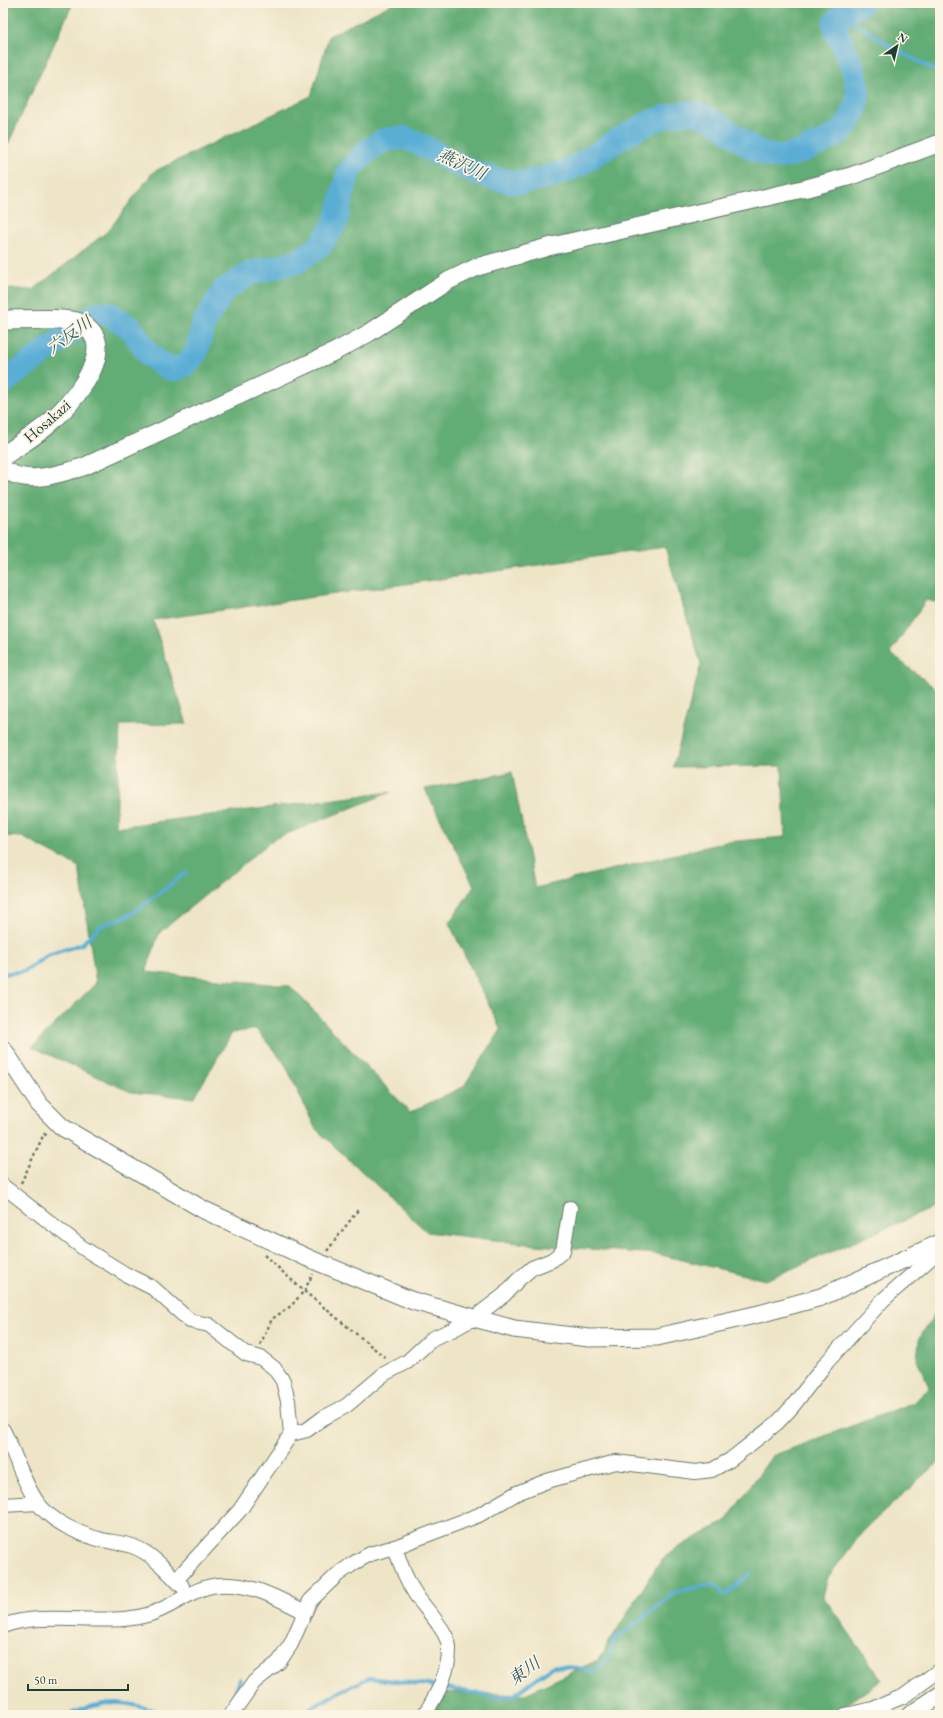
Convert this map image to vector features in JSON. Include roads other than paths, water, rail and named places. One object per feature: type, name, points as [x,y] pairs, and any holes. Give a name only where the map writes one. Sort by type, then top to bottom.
[{"type":"main road","name":"Hosakazi","points":[[3,320],[70,321],[87,329],[97,349],[94,366],[74,398],[59,415],[40,431],[3,456]]},
{"type":"street","points":[[3,469],[10,474],[28,478],[46,477],[83,467],[336,351],[369,333],[448,281],[477,267],[548,247],[807,188],[851,176],[940,143]]},
{"type":"street","points":[[3,1049],[39,1104],[62,1128],[204,1210],[319,1263],[413,1301],[514,1329],[589,1338],[657,1338],[759,1314],[821,1297],[940,1243]]},
{"type":"street","points":[[3,1186],[83,1248],[126,1276],[153,1288],[190,1321],[209,1325],[246,1354],[261,1358],[274,1368],[283,1381],[288,1401],[291,1434],[240,1510],[176,1580]]},
{"type":"street","points":[[291,1434],[307,1430],[323,1418],[346,1406],[384,1374],[408,1362],[433,1338],[474,1318],[504,1295],[532,1268],[552,1260],[563,1251],[570,1208]]},
{"type":"street","points":[[231,1715],[254,1682],[279,1662],[291,1644],[310,1601],[337,1575],[370,1554],[395,1547],[479,1515],[517,1493],[547,1481],[616,1462],[695,1472],[712,1470],[730,1460],[777,1423],[792,1408],[827,1362],[883,1300],[940,1250]]},
{"type":"street","points":[[3,1430],[24,1480],[38,1503],[51,1516],[72,1530],[100,1539],[133,1546],[148,1554],[191,1594]]},
{"type":"street","points":[[3,1505],[38,1503]]},
{"type":"street","points":[[395,1547],[401,1567],[416,1595],[447,1638],[449,1649],[444,1676],[437,1695],[424,1715]]},
{"type":"street","points":[[3,1626],[12,1623],[40,1620],[130,1619],[163,1609],[199,1589],[220,1585],[238,1586],[263,1592],[305,1612]]},
{"type":"street","points":[[845,1715],[873,1709],[904,1696],[940,1670]]},
{"type":"street","points":[[910,1715],[940,1695]]},
{"type":"waterway","name":"燕沢川","points":[[3,383],[94,315],[107,313],[131,328],[150,356],[170,369],[177,369],[188,363],[196,352],[205,321],[224,290],[251,273],[297,262],[320,246],[336,222],[348,173],[368,150],[384,140],[405,138],[476,173],[497,179],[516,182],[533,180],[568,170],[582,163],[638,128],[668,116],[684,113],[696,114],[708,118],[760,152],[772,156],[778,157],[790,155],[826,141],[837,135],[850,121],[856,108],[858,95],[857,83],[853,70],[834,24],[843,14],[862,3]]},
{"type":"waterway","points":[[840,17],[861,27],[893,48],[940,73]]},
{"type":"waterway","points":[[3,974],[25,971],[48,955],[82,944],[100,926],[130,915],[186,873]]},
{"type":"waterway","name":"東川","points":[[443,1687],[488,1696],[511,1697],[553,1666],[579,1668],[593,1672],[608,1658],[612,1650],[614,1639],[627,1631],[675,1592],[713,1584],[725,1595],[751,1573]]},
{"type":"waterway","name":"東川","points":[[298,1715],[345,1689],[369,1678],[436,1686]]},
{"type":"waterway","points":[[230,1705],[240,1679]]},
{"type":"waterway","points":[[68,1715],[94,1706],[117,1703],[140,1706],[166,1715]]},
{"type":"water label","name":"六反川","points":[[69,335]]}]
